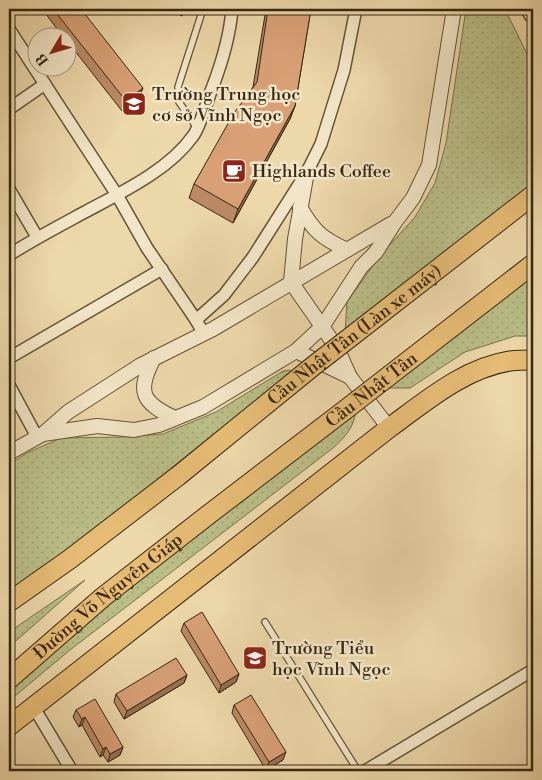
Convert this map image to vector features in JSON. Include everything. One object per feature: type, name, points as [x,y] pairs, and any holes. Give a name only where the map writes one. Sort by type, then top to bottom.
[{"type":"highway","name":"Cầu Nhật Tân (Làn xe máy)","points":[[178,476],[312,367],[533,195]]},
{"type":"highway","points":[[9,602],[70,559],[316,373],[533,204]]},
{"type":"highway","name":"Cầu Nhật Tân","points":[[208,514],[346,410],[533,264]]},
{"type":"highway","points":[[208,514],[350,416],[533,273]]},
{"type":"highway","points":[[9,726],[389,428],[449,386],[477,371],[509,361],[533,360]]},
{"type":"highway","name":"Đường Võ Nguyên Giáp","points":[[9,679],[104,597],[208,514]]},
{"type":"main road","points":[[530,9],[533,14]]},
{"type":"street","points":[[9,255],[117,195],[166,164],[183,147],[194,134],[219,70],[231,22],[232,9]]},
{"type":"street","points":[[196,320],[224,295],[253,257],[307,172],[321,144],[344,70],[356,9]]},
{"type":"street","points":[[40,435],[97,426],[134,430],[159,426],[203,406],[296,351],[322,327],[361,268],[376,252],[413,198],[429,165],[454,9]]},
{"type":"street","points":[[9,29],[117,195],[147,248],[204,334]]},
{"type":"street","points":[[9,109],[45,84]]},
{"type":"street","points":[[307,172],[300,207],[291,282],[337,348],[350,377],[389,428]]},
{"type":"street","points":[[9,189],[37,238]]},
{"type":"street","points":[[300,207],[309,224],[325,239],[347,250]]},
{"type":"street","points":[[9,453],[40,435],[68,412],[141,365],[204,334],[395,222]]},
{"type":"street","points":[[9,358],[162,269]]},
{"type":"street","points":[[296,351],[350,377]]},
{"type":"street","points":[[154,358],[143,385],[147,398],[155,409],[175,418]]},
{"type":"street","points":[[9,385],[40,435]]},
{"type":"street","points":[[365,771],[533,670]]},
{"type":"street","points":[[33,706],[72,771]]},
{"type":"lane","points":[[196,128],[179,102],[178,87],[202,12],[201,9]]},
{"type":"lane","points":[[265,622],[358,771]]},
{"type":"green space","points":[[466,9],[505,9],[533,66],[533,186],[345,333],[347,302],[379,257],[415,217],[435,183],[446,143]]},
{"type":"green space","points":[[533,274],[533,336],[515,336],[465,352],[410,388],[386,388]]},
{"type":"green space","points":[[290,370],[290,374],[64,553],[9,591],[9,464],[29,452],[61,438],[163,434],[216,412],[283,371]]},
{"type":"green space","points":[[356,411],[348,432],[333,448],[70,650],[9,701],[9,689],[102,609]]},
{"type":"green space","points":[[85,580],[9,647],[9,632]]},
{"type":"building","points":[[53,9],[81,9],[143,88],[126,101],[78,41],[78,28],[68,28]]},
{"type":"building","points":[[268,9],[311,9],[295,106],[238,209],[194,184],[234,113],[257,82]]},
{"type":"building","points":[[202,612],[239,674],[221,685],[184,623]]},
{"type":"building","points":[[176,658],[187,675],[127,711],[116,694]]},
{"type":"building","points":[[251,695],[286,752],[269,762],[234,705]]},
{"type":"building","points":[[95,699],[123,747],[110,754],[106,747],[103,749],[85,717],[82,719],[76,710]]},
{"type":"building","points":[[131,765],[134,771],[120,771]]},
{"type":"place","name":"Trường Trung học cơ sở Vĩnh Ngọc","points":[[134,104]]},
{"type":"place","name":"Highlands Coffee","points":[[234,171]]},
{"type":"place","name":"Trường Tiểu học Vĩnh Ngọc","points":[[255,658]]}]
